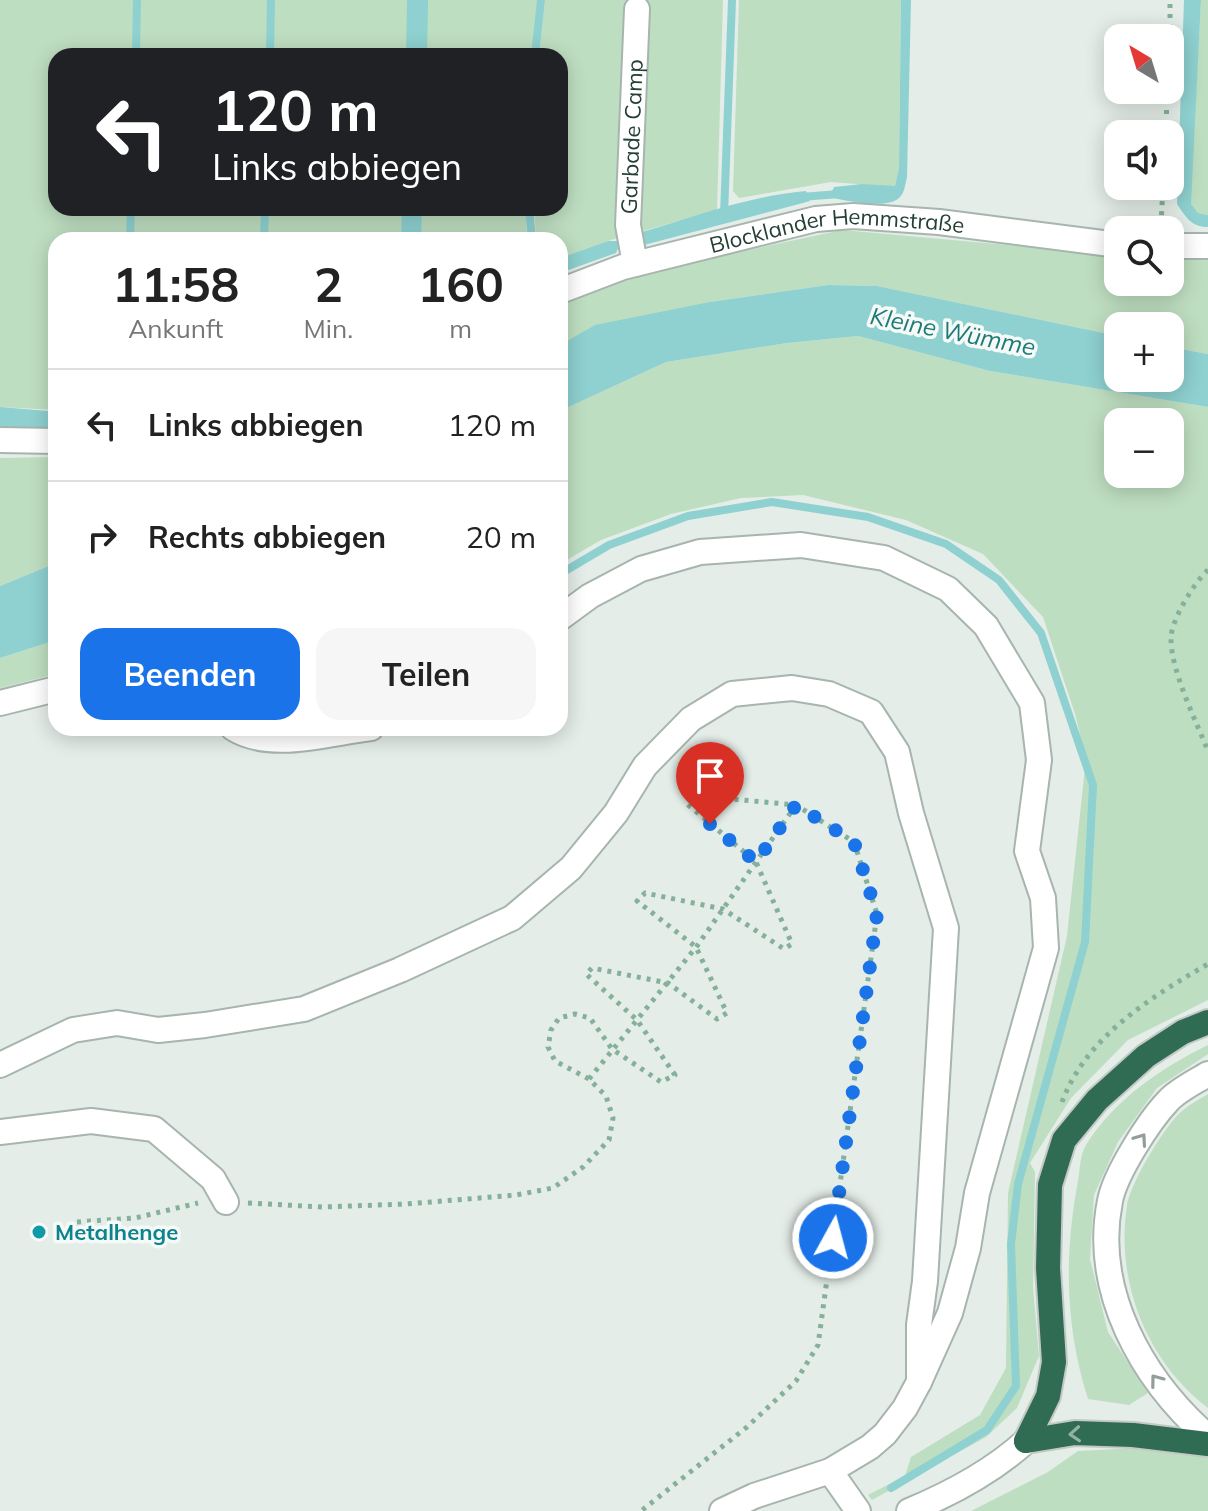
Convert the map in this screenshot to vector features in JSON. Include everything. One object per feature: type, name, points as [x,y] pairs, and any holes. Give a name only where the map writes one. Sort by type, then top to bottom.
[{"type":"highway","points":[[1026,1441],[1048,1396],[1054,1362],[1048,1268],[1050,1185],[1064,1140],[1097,1100],[1146,1056],[1183,1032],[1208,1022]]},
{"type":"highway","points":[[1026,1441],[1075,1433],[1133,1435],[1208,1444]]},
{"type":"street","name":"Garbade Camp","points":[[635,264],[628,225],[637,9]]},
{"type":"street","name":"Blocklander Hemmstraße","points":[[568,288],[635,264],[816,219],[853,216],[939,222],[1104,243]]},
{"type":"street","points":[[1184,246],[1208,246]]},
{"type":"street","points":[[0,440],[48,441]]},
{"type":"street","points":[[568,612],[590,596],[641,569],[700,552],[801,545],[884,558],[948,589],[986,626],[1032,703],[1039,760],[1027,851],[1043,898],[1046,948],[977,1193],[968,1248],[950,1313],[919,1382],[905,1408],[885,1434],[870,1447],[830,1471],[754,1496],[722,1511]]},
{"type":"street","points":[[0,1065],[73,1030],[117,1023],[158,1030],[304,1009],[400,970],[512,918],[571,868],[616,813],[645,766],[691,719],[732,694],[792,688],[829,694],[871,712],[897,752],[911,813],[946,928],[925,1281],[919,1325],[919,1382]]},
{"type":"street","points":[[0,703],[48,691]]},
{"type":"street","points":[[246,736],[278,740],[309,736]]},
{"type":"street","points":[[1208,1074],[1169,1100],[1133,1151],[1110,1199],[1106,1257],[1124,1326],[1143,1362],[1181,1414],[1208,1437]]},
{"type":"street","points":[[0,1132],[91,1121],[154,1129],[213,1179],[226,1202]]},
{"type":"street","points":[[909,1511],[1005,1459],[1026,1441]]},
{"type":"street","points":[[830,1471],[858,1511]]},
{"type":"path","points":[[1170,0],[1170,24]]},
{"type":"path","points":[[1208,570],[1187,596],[1170,638],[1179,677],[1208,751]]},
{"type":"path","points":[[77,1222],[135,1218],[199,1203],[323,1207],[406,1204],[516,1195],[553,1188],[583,1167],[609,1140],[613,1118],[606,1096],[589,1079],[555,1061],[548,1047],[551,1030],[559,1018],[575,1014],[590,1018],[612,1049],[661,1082],[675,1075],[637,1020],[586,974],[592,968],[668,983],[717,1019],[727,1013],[696,947],[637,901],[645,893],[723,909],[784,949],[792,944],[756,862],[687,804],[689,795],[796,805],[854,842],[877,914],[818,1345],[796,1381],[747,1427],[641,1511]]},
{"type":"path","points":[[589,1079],[696,947],[796,805]]},
{"type":"green space","points":[[0,0],[538,0],[534,48],[48,48],[48,216],[526,216],[527,232],[48,232],[48,410],[0,407]]},
{"type":"green space","points":[[545,0],[723,0],[717,210],[568,255],[568,232],[536,232],[534,216],[568,216],[568,48],[540,48]]},
{"type":"green space","points":[[739,0],[901,0],[899,168],[895,187],[831,182],[739,198],[733,191]]},
{"type":"green space","points":[[1201,0],[1208,0],[1208,215],[1198,213],[1190,204]]},
{"type":"green space","points":[[842,230],[1104,254],[1104,296],[1184,296],[1184,255],[1208,254],[1208,354],[1184,350],[1184,312],[1104,312],[1104,333],[877,286],[828,285],[710,302],[568,343],[568,300],[645,272]]},
{"type":"green space","points":[[858,336],[990,371],[1208,407],[1208,1000],[1128,1040],[1071,1098],[1030,1163],[1035,1172],[1033,1287],[1039,1356],[1017,1408],[986,1437],[872,1500],[868,1495],[905,1476],[911,1457],[980,1415],[1006,1368],[1008,1193],[1067,936],[1086,758],[1075,714],[1043,617],[983,554],[906,520],[803,495],[741,498],[671,514],[601,540],[568,559],[568,407],[666,362],[787,343]]},
{"type":"green space","points":[[48,457],[48,566],[0,586],[0,458]]},
{"type":"green space","points":[[48,643],[48,676],[0,688],[0,658]]},
{"type":"green space","points":[[1208,1045],[1208,1054],[1157,1088],[1118,1142],[1094,1195],[1090,1259],[1108,1332],[1148,1393],[1129,1405],[1088,1399],[1075,1345],[1069,1291],[1070,1236],[1082,1153],[1110,1114],[1140,1087]]},
{"type":"green space","points":[[1208,1094],[1208,1408],[1168,1368],[1152,1344],[1131,1291],[1125,1234],[1130,1196],[1149,1156],[1175,1118]]},
{"type":"green space","points":[[1139,1448],[1208,1455],[1208,1511],[971,1511],[1048,1472],[1078,1451]]},
{"type":"water","points":[[407,0],[428,0],[427,48],[406,48]]},
{"type":"water","points":[[901,0],[911,0],[907,177],[904,190],[900,197],[887,203],[868,204],[833,198],[834,187],[862,184],[895,186],[899,168]]},
{"type":"water","points":[[1184,0],[1201,0],[1191,204],[1198,213],[1208,215],[1208,227],[1193,223],[1177,204],[1177,200],[1184,200],[1184,120],[1180,120],[1180,104],[1184,104]]},
{"type":"water","points":[[806,191],[810,201],[644,245],[640,239],[642,232],[723,207]]},
{"type":"water","points":[[402,216],[422,216],[421,232],[401,232]]},
{"type":"water","points":[[608,241],[620,244],[616,253],[568,270],[568,255]]},
{"type":"water","name":"Kleine Wümme","points":[[828,285],[877,286],[1104,333],[1104,390],[990,371],[858,336],[787,343],[666,362],[568,407],[568,340],[595,325],[710,302]]},
{"type":"water","points":[[1184,350],[1208,354],[1208,407],[1117,392],[1184,392]]},
{"type":"water","points":[[0,407],[48,411],[48,429],[0,428]]},
{"type":"water","points":[[48,566],[48,643],[0,658],[0,586]]},
{"type":"waterway","points":[[136,48],[137,0]]},
{"type":"waterway","points":[[270,48],[271,0]]},
{"type":"waterway","points":[[536,48],[541,0]]},
{"type":"waterway","points":[[724,215],[732,0]]},
{"type":"waterway","points":[[801,197],[839,194]]},
{"type":"waterway","points":[[130,232],[131,216]]},
{"type":"waterway","points":[[264,232],[265,216]]},
{"type":"waterway","points":[[530,216],[531,232]]},
{"type":"waterway","points":[[568,569],[609,545],[688,516],[772,502],[868,517],[946,544],[999,580],[1041,633],[1093,785],[1085,942],[1018,1184],[1011,1244],[1016,1386],[987,1430],[891,1488]]},
{"type":"place","name":"Metalhenge","points":[[39,1232]]},
{"type":"route","points":[[710,824],[756,862],[796,805],[854,842],[877,914],[833,1238]]}]
